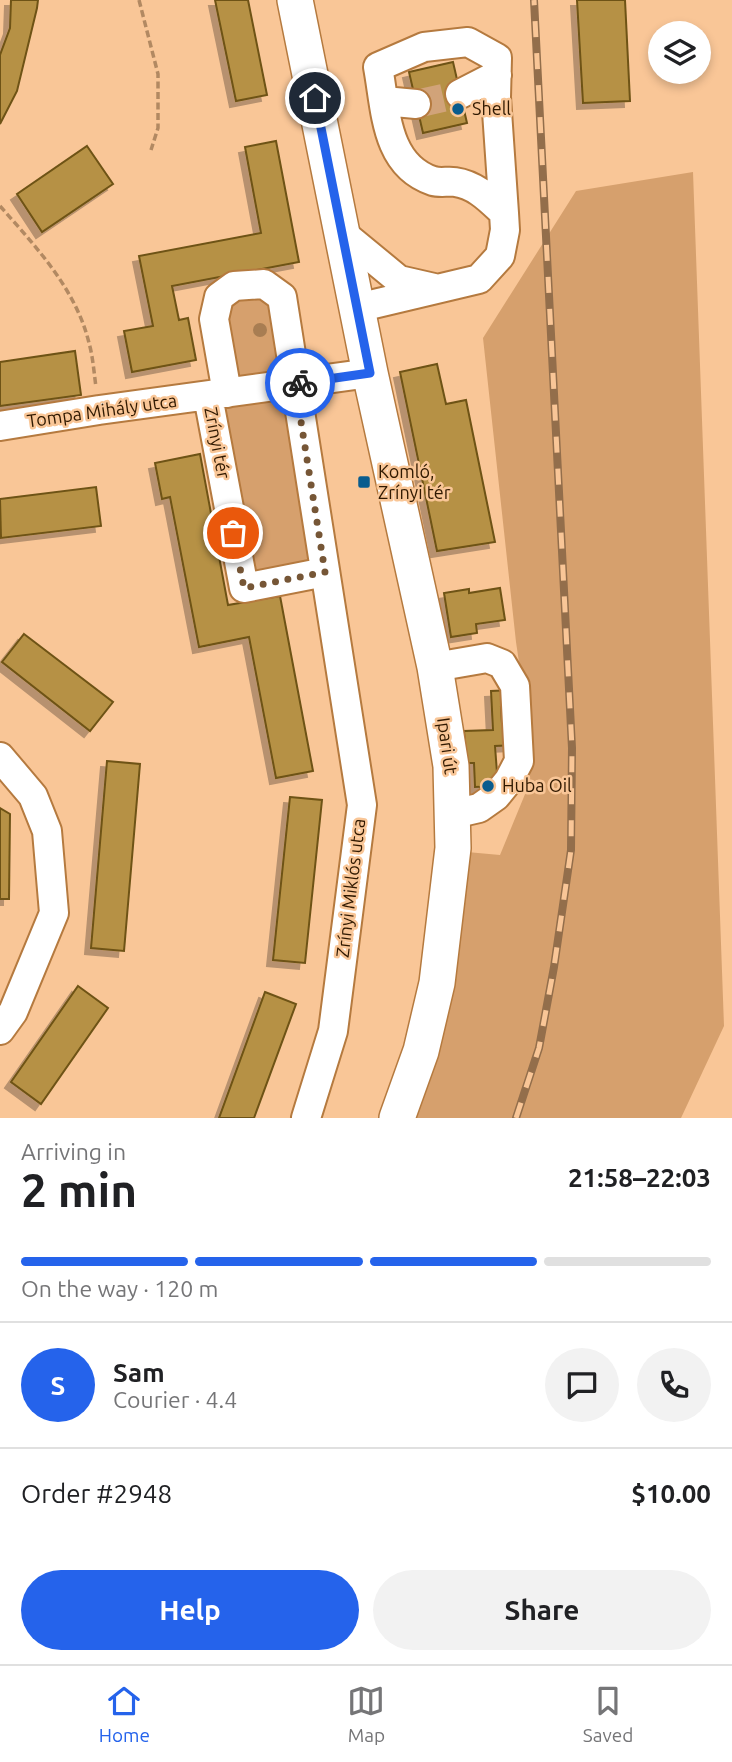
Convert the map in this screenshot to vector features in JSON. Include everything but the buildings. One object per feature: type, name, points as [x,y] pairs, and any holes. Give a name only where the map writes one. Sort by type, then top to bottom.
[{"type":"main road","name":"Ipari út","points":[[295,0],[370,373],[435,667],[451,766],[453,848],[437,983],[421,1051],[397,1118]]},
{"type":"street","points":[[357,308],[479,279],[500,256],[505,230],[497,58],[468,41],[424,47],[378,67],[391,141],[401,159],[416,174],[436,182],[455,182],[473,187],[504,213]]},
{"type":"street","points":[[460,94],[497,75]]},
{"type":"street","points":[[384,101],[416,104]]},
{"type":"street","points":[[342,233],[399,280],[444,289]]},
{"type":"street","name":"Zrínyi tér","points":[[264,284],[282,297],[295,384],[325,572],[244,588],[217,395],[214,319],[219,297],[234,286],[264,284]]},
{"type":"street","name":"Tompa Mihály utca","points":[[0,426],[370,373]]},
{"type":"street","name":"Zrínyi Miklós utca","points":[[306,1118],[333,1031],[362,805],[325,572]]},
{"type":"street","points":[[435,667],[487,659],[502,664],[515,686],[519,761],[496,796],[479,808],[453,814]]},
{"type":"street","points":[[0,757],[33,796],[47,831],[54,913],[13,1012],[0,1030]]},
{"type":"path","points":[[139,0],[158,74],[158,128],[151,150]]},
{"type":"path","points":[[0,206],[34,245],[69,292],[89,342],[99,410]]},
{"type":"shaded area","points":[[693,172],[724,1026],[681,1118],[396,1118],[467,852],[500,855],[530,782],[528,723],[516,642],[483,338],[576,191]]},
{"type":"shaded area","points":[[219,297],[282,297],[325,572],[244,588],[208,396],[226,393]]},
{"type":"tunnel","points":[[416,104],[460,94]]},
{"type":"railway","points":[[516,1118],[539,1048],[571,850],[572,748],[534,0]]},
{"type":"way so far","points":[[233,533],[244,588],[325,572],[295,384],[300,383]]},
{"type":"place","name":"Shell","points":[[458,109]]},
{"type":"place","name":"Komló, Zrínyi tér","points":[[364,482]]},
{"type":"place","name":"Huba Oil","points":[[488,786]]},
{"type":"route","points":[[300,383],[370,373],[315,98]]}]
